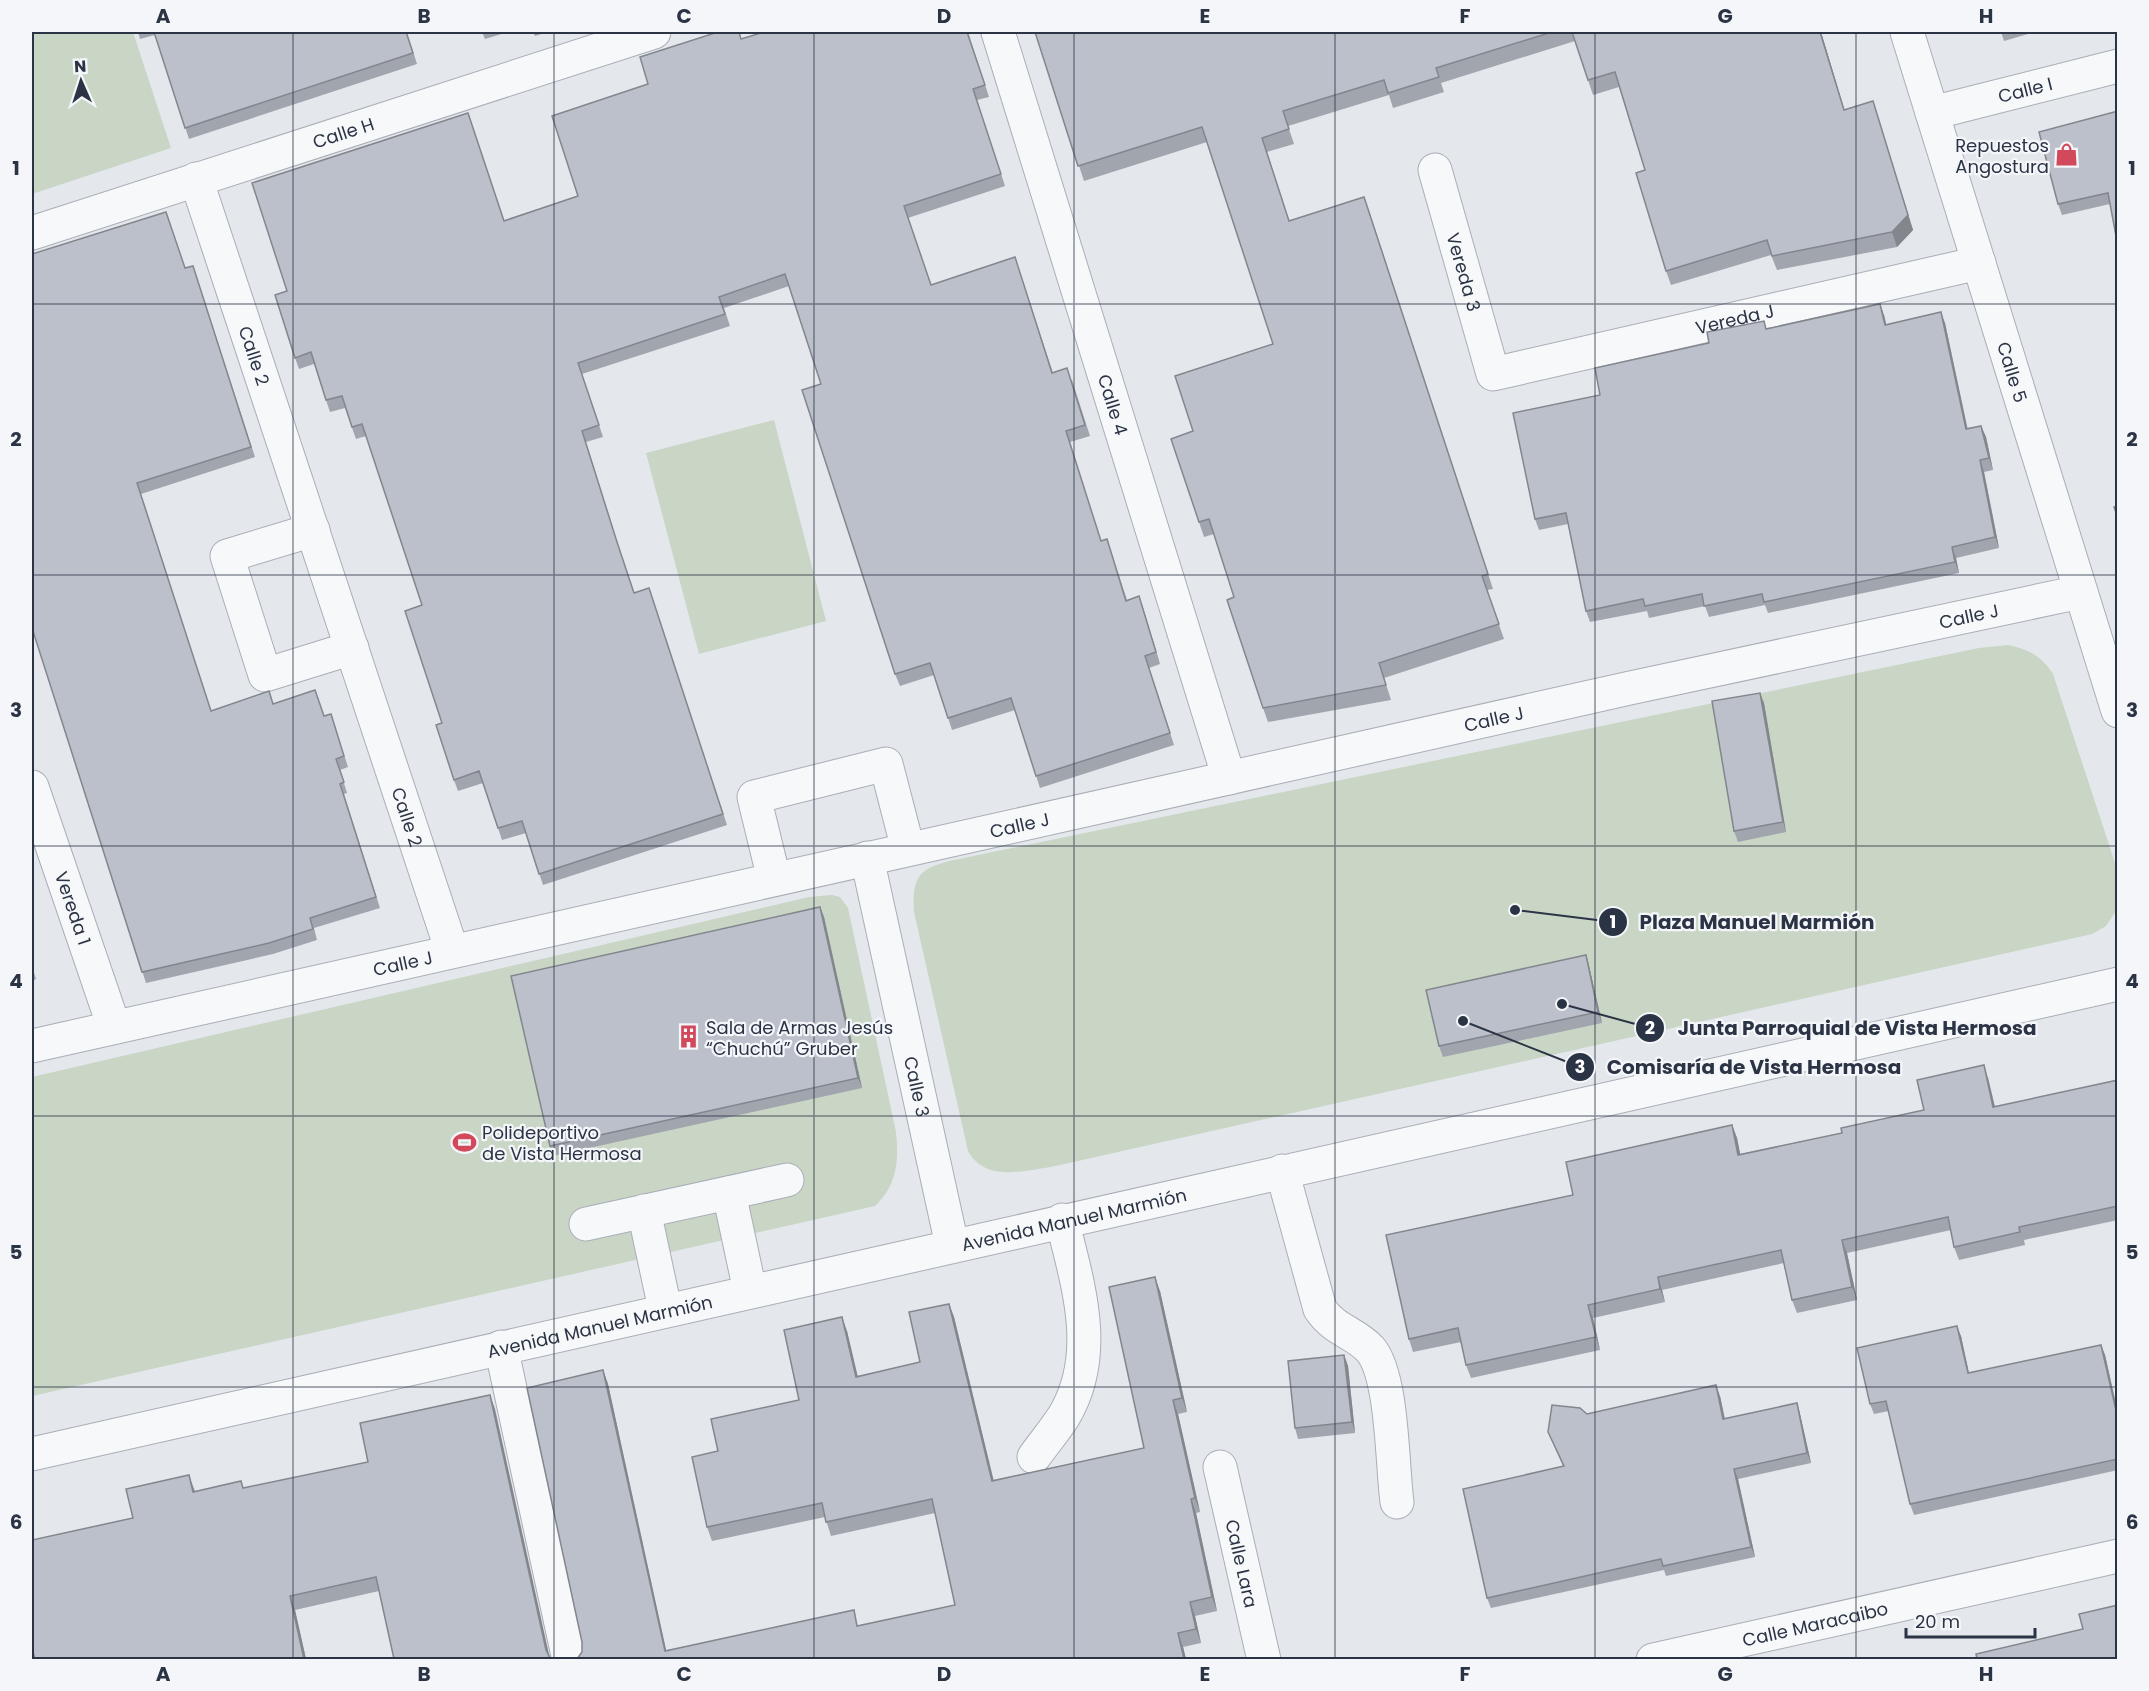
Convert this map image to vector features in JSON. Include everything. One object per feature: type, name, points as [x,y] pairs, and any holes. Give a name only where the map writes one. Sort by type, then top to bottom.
[{"type":"street","name":"Calle H","points":[[32,233],[654,32]]},
{"type":"street","name":"Calle 4","points":[[998,32],[1229,778]]},
{"type":"street","name":"Calle 5","points":[[1907,32],[2118,711]]},
{"type":"street","name":"Calle I","points":[[1932,113],[2118,66]]},
{"type":"street","name":"Vereda 3","points":[[1435,170],[1493,374]]},
{"type":"street","name":"Calle 2","points":[[196,179],[452,951]]},
{"type":"street","name":"Vereda J","points":[[1493,374],[1979,264]]},
{"type":"street","points":[[313,530],[227,556],[265,675],[352,648]]},
{"type":"street","name":"Calle J","points":[[32,1046],[1630,688],[2080,591]]},
{"type":"street","points":[[774,879],[754,797],[886,764],[908,849]]},
{"type":"street","name":"Vereda 1","points":[[32,788],[114,1027]]},
{"type":"street","name":"Calle 3","points":[[867,858],[952,1245]]},
{"type":"street","name":"Avenida Manuel Marmión","points":[[32,1454],[665,1309],[2118,984]]},
{"type":"street","points":[[1282,1172],[1320,1309],[1330,1323],[1370,1349],[1378,1364],[1385,1387],[1397,1502]]},
{"type":"street","points":[[585,1224],[787,1180]]},
{"type":"street","points":[[729,1192],[750,1291]]},
{"type":"street","points":[[644,1211],[665,1309]]},
{"type":"street","points":[[1034,1457],[1065,1415],[1083,1369],[1086,1338],[1062,1220]]},
{"type":"street","points":[[501,1347],[569,1659]]},
{"type":"street","name":"Calle Lara","points":[[1220,1467],[1264,1659]]},
{"type":"street","name":"Calle Maracaibo","points":[[1653,1659],[2118,1556]]},
{"type":"green space","points":[[32,32],[133,32],[171,148],[32,194]]},
{"type":"green space","points":[[774,420],[826,621],[699,654],[646,453]]},
{"type":"green space","points":[[2008,645],[2034,654],[2053,674],[2118,872],[2118,908],[2106,926],[2092,934],[1051,1167],[1016,1172],[994,1171],[975,1161],[968,1151],[914,912],[914,890],[917,882],[925,870],[933,866],[1979,648]]},
{"type":"green space","name":"Polideportivo de Vista Hermosa","points":[[832,895],[840,897],[848,908],[896,1132],[895,1172],[888,1190],[875,1206],[32,1396],[32,1077],[809,897]]},
{"type":"building","points":[[154,32],[406,32],[413,53],[185,128]]},
{"type":"building","points":[[718,32],[739,32],[741,39],[764,32],[967,32],[985,85],[973,89],[1001,174],[904,206],[931,285],[1015,257],[1052,373],[1067,368],[1085,425],[1066,431],[1101,541],[1107,539],[1126,601],[1139,596],[1156,652],[1145,656],[1170,733],[1036,776],[1011,698],[948,718],[930,663],[895,674],[802,390],[821,384],[785,274],[719,297],[725,314],[578,363],[599,425],[582,431],[617,542],[634,593],[649,588],[723,814],[539,874],[522,821],[498,828],[479,771],[454,780],[436,725],[442,723],[405,611],[422,605],[362,424],[352,427],[342,396],[326,400],[311,352],[295,358],[275,295],[287,291],[252,183],[468,113],[504,221],[578,196],[552,116],[648,84],[640,57]]},
{"type":"building","points":[[1035,32],[1552,32],[1436,68],[1439,77],[1388,93],[1384,80],[1283,111],[1289,129],[1262,138],[1289,221],[1364,197],[1488,574],[1482,576],[1499,624],[1379,663],[1386,685],[1263,708],[1227,600],[1234,597],[1209,519],[1199,522],[1171,439],[1193,431],[1175,376],[1273,344],[1202,127],[1078,166]]},
{"type":"building","points":[[1572,32],[1820,32],[1844,110],[1873,101],[1908,215],[1892,232],[1772,256],[1767,240],[1666,271],[1636,173],[1645,170],[1615,72],[1588,80]]},
{"type":"building","points":[[2118,111],[2118,236],[2116,236],[2108,193],[2058,204],[2039,132]]},
{"type":"building","points":[[166,212],[185,268],[193,266],[251,447],[137,483],[211,711],[269,691],[273,704],[315,690],[324,716],[331,714],[344,756],[336,759],[344,782],[340,784],[376,897],[310,918],[313,929],[269,943],[142,972],[32,628],[32,254]]},
{"type":"building","points":[[1880,304],[1885,325],[1941,312],[1966,429],[1981,426],[1989,458],[1980,460],[1995,537],[1952,547],[1955,562],[1764,602],[1762,594],[1704,606],[1702,594],[1645,606],[1643,599],[1586,611],[1566,513],[1535,519],[1513,413],[1600,395],[1595,368],[1709,343],[1707,332],[1764,321],[1766,329]]},
{"type":"building","points":[[2118,506],[2118,518],[2114,507]]},
{"type":"building","points":[[1760,693],[1783,822],[1734,831],[1712,701]]},
{"type":"building","name":"Sala de Armas Jesús “Chuchú” Gruber","points":[[820,907],[858,1078],[550,1146],[511,976]]},
{"type":"building","points":[[1586,955],[1598,1012],[1439,1046],[1426,990]]},
{"type":"building","points":[[1984,1065],[1993,1107],[2118,1080],[2118,1206],[2019,1227],[2020,1232],[1954,1247],[1948,1217],[1842,1240],[1852,1287],[1792,1300],[1781,1250],[1658,1277],[1660,1289],[1588,1305],[1596,1337],[1466,1365],[1458,1328],[1409,1339],[1386,1235],[1573,1195],[1566,1162],[1732,1125],[1738,1155],[1842,1133],[1841,1128],[1924,1110],[1917,1080]]},
{"type":"building","points":[[1155,1277],[1182,1398],[1173,1400],[1195,1498],[1191,1499],[1212,1597],[1190,1602],[1196,1629],[1178,1633],[1184,1659],[577,1659],[582,1652],[582,1642],[527,1388],[603,1370],[665,1651],[854,1610],[857,1626],[955,1605],[932,1499],[826,1522],[822,1503],[707,1527],[692,1457],[718,1451],[711,1419],[799,1400],[784,1330],[842,1317],[856,1377],[920,1362],[909,1312],[949,1304],[992,1481],[1144,1448],[1109,1287]]},
{"type":"building","points":[[1957,1326],[1968,1373],[2101,1345],[2118,1419],[2118,1459],[1910,1504],[1886,1401],[1870,1404],[1857,1348]]},
{"type":"building","points":[[1344,1355],[1352,1422],[1295,1428],[1288,1361]]},
{"type":"building","points":[[1716,1385],[1723,1419],[1797,1403],[1807,1453],[1734,1469],[1751,1547],[1663,1566],[1661,1559],[1487,1598],[1463,1489],[1564,1466],[1548,1432],[1552,1405],[1580,1408],[1587,1414]]},
{"type":"building","points":[[490,1395],[546,1650],[551,1659],[394,1659],[376,1577],[290,1596],[304,1659],[35,1659],[32,1652],[32,1540],[133,1518],[126,1489],[189,1475],[193,1492],[241,1481],[243,1488],[368,1462],[360,1423]]},
{"type":"building","points":[[2118,1605],[2118,1659],[1977,1659],[1976,1654],[2083,1629],[2079,1614]]},
{"type":"place","name":"Repuestos Angostura","points":[[2067,155]]},
{"type":"place","name":"Plaza Manuel Marmión","points":[[1515,910]]},
{"type":"place","name":"Junta Parroquial de Vista Hermosa","points":[[1562,1004]]},
{"type":"place","name":"Comisaría de Vista Hermosa","points":[[1463,1021]]},
{"type":"place","name":"Sala de Armas Jesús “Chuchú” Gruber","points":[[688,1037]]},
{"type":"place","name":"Polideportivo de Vista Hermosa","points":[[464,1142]]}]
